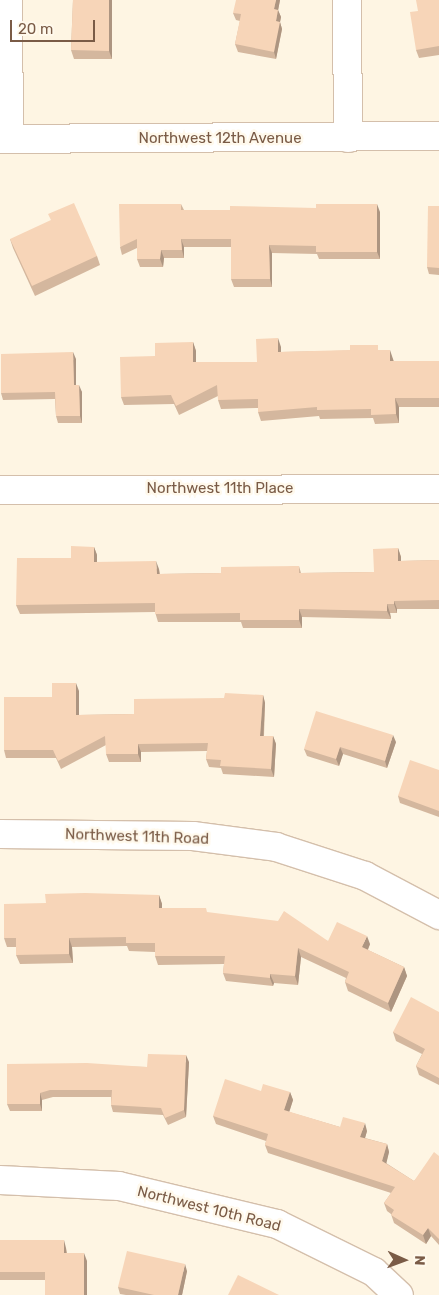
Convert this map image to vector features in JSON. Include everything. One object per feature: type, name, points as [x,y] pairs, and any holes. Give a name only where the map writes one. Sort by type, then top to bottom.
[{"type":"street","points":[[4,139],[8,0]]},
{"type":"street","points":[[347,0],[348,138]]},
{"type":"street","name":"Northwest 12th Avenue","points":[[4,139],[439,136]]},
{"type":"street","name":"Northwest 11th Place","points":[[0,490],[439,489]]},
{"type":"street","name":"Northwest 11th Road","points":[[0,834],[193,836],[276,847],[366,876],[439,915]]},
{"type":"street","name":"Northwest 10th Road","points":[[0,1180],[119,1186],[277,1224],[374,1272],[399,1295]]},
{"type":"building","points":[[73,0],[109,0],[109,51],[71,50]]},
{"type":"building","points":[[236,0],[276,0],[274,9],[278,10],[276,21],[280,22],[274,52],[235,44],[241,14],[233,13]]},
{"type":"building","points":[[416,0],[439,0],[439,46],[416,50],[410,12],[418,11]]},
{"type":"building","points":[[74,203],[97,256],[32,286],[10,239],[51,220],[48,214]]},
{"type":"building","points":[[119,204],[181,204],[181,210],[230,210],[230,206],[316,208],[316,204],[377,204],[377,252],[316,252],[316,246],[269,245],[270,279],[231,279],[231,239],[181,239],[182,250],[161,250],[160,259],[137,259],[137,239],[120,247]]},
{"type":"building","points":[[428,206],[439,206],[439,268],[427,267]]},
{"type":"building","points":[[278,338],[278,352],[350,350],[350,345],[378,345],[378,350],[390,350],[390,361],[439,361],[439,398],[395,398],[396,414],[371,415],[371,409],[317,410],[317,407],[258,412],[258,399],[218,400],[217,385],[176,406],[171,395],[121,397],[120,357],[155,356],[155,343],[193,342],[193,362],[257,362],[256,339]]},
{"type":"building","points":[[73,352],[74,385],[79,385],[80,416],[56,416],[55,392],[1,393],[1,354]]},
{"type":"building","points":[[71,546],[94,547],[94,562],[156,561],[157,574],[221,573],[221,567],[299,566],[299,573],[374,572],[373,549],[398,548],[398,561],[439,560],[439,600],[394,601],[394,604],[387,604],[387,611],[299,609],[299,620],[240,620],[240,613],[155,614],[155,603],[16,605],[17,558],[71,558]]},
{"type":"building","points":[[52,683],[76,683],[76,715],[134,714],[134,699],[224,698],[225,693],[263,695],[260,736],[273,736],[271,769],[220,766],[221,760],[206,759],[208,743],[138,744],[138,754],[106,754],[105,736],[58,761],[53,750],[4,750],[4,697],[52,697]]},
{"type":"building","points":[[316,711],[393,735],[385,761],[340,747],[336,759],[304,749]]},
{"type":"building","points":[[410,760],[439,770],[439,811],[398,796]]},
{"type":"building","points":[[45,894],[159,895],[159,908],[206,908],[207,912],[278,921],[284,911],[328,941],[337,922],[367,936],[362,947],[404,967],[388,1003],[345,982],[349,972],[298,948],[295,976],[270,974],[270,978],[223,973],[225,956],[155,956],[155,943],[126,943],[126,937],[69,938],[69,954],[16,955],[16,938],[4,938],[4,904],[46,903]]},
{"type":"building","points":[[411,997],[439,1012],[439,1078],[416,1066],[425,1049],[393,1032]]},
{"type":"building","points":[[148,1054],[186,1055],[184,1110],[165,1118],[161,1108],[111,1105],[112,1090],[50,1090],[40,1093],[40,1104],[7,1104],[7,1064],[87,1063],[147,1067]]},
{"type":"building","points":[[225,1079],[261,1091],[263,1084],[290,1092],[284,1110],[340,1127],[343,1117],[365,1123],[360,1137],[387,1144],[382,1161],[414,1181],[434,1152],[439,1156],[439,1239],[428,1228],[423,1235],[391,1215],[394,1210],[384,1203],[395,1187],[265,1145],[268,1134],[213,1116]]},
{"type":"building","points":[[0,1240],[64,1240],[64,1253],[84,1253],[84,1295],[45,1295],[45,1272],[0,1272]]},
{"type":"building","points":[[127,1251],[185,1264],[178,1295],[154,1295],[118,1287]]},
{"type":"building","points":[[238,1275],[279,1295],[228,1295]]}]
